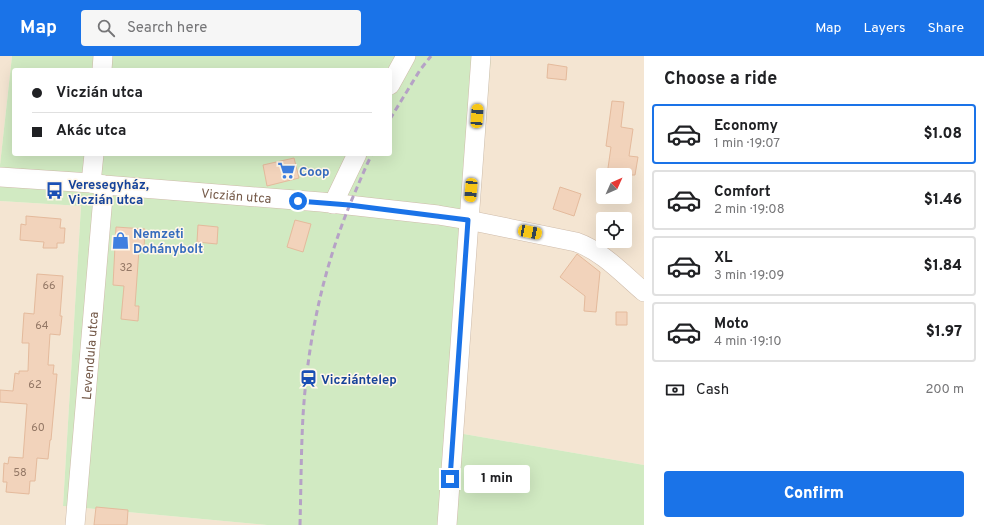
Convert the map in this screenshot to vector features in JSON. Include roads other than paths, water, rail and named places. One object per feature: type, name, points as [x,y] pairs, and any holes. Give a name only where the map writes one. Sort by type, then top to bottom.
[{"type":"street","points":[[102,68],[103,56]]},
{"type":"street","points":[[392,81],[406,56]]},
{"type":"street","points":[[447,525],[481,56]]},
{"type":"street","name":"Levendula utca","points":[[75,525],[98,184],[94,156]]},
{"type":"street","points":[[333,204],[355,156]]},
{"type":"street","name":"Viczián utca","points":[[0,177],[333,204],[468,220],[585,245],[598,252],[644,292]]},
{"type":"railway","points":[[392,116],[420,70],[431,56]]},
{"type":"railway","points":[[300,525],[301,457],[305,387],[319,301],[326,273],[345,217],[371,156]]},
{"type":"place","name":"Coop","points":[[286,171]]},
{"type":"place","name":"Veresegyház, Viczián utca","points":[[55,191]]},
{"type":"place","name":"Nemzeti Dohánybolt","points":[[120,240]]},
{"type":"place","name":"Vicziántelep","points":[[308,379]]}]
